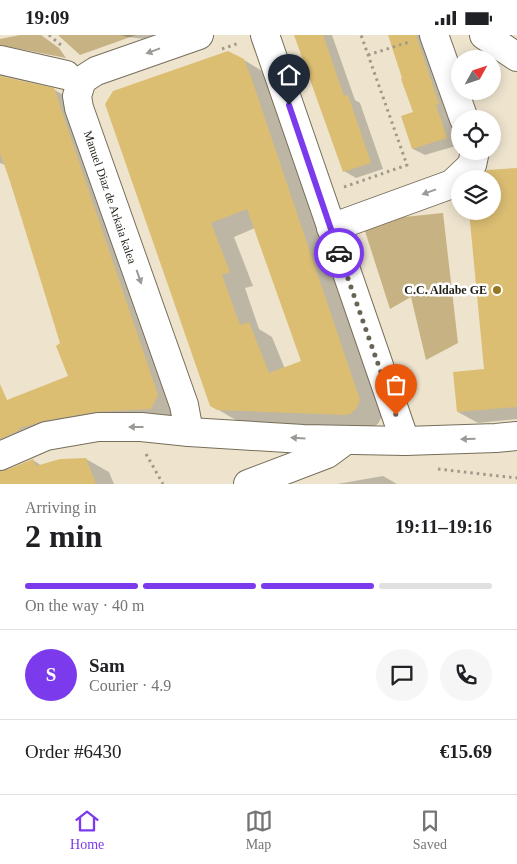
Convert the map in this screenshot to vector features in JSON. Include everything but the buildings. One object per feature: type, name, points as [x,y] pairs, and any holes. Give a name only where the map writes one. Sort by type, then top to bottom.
[{"type":"street","points":[[484,35],[517,57]]},
{"type":"street","points":[[422,38],[459,110]]},
{"type":"street","points":[[253,39],[331,228],[405,441]]},
{"type":"street","name":"Manuel Diaz de Arkaia kalea","points":[[189,432],[184,405],[79,108],[77,96],[82,80],[96,71],[206,43]]},
{"type":"street","points":[[0,60],[66,75]]},
{"type":"street","points":[[331,228],[452,184],[472,165],[473,160]]},
{"type":"street","points":[[0,455],[46,436],[98,427],[141,427],[189,432],[346,440],[405,441],[517,436]]},
{"type":"street","points":[[248,484],[327,454],[346,440]]},
{"type":"path","points":[[349,186],[407,165],[361,35]]},
{"type":"path","points":[[368,55],[422,38]]},
{"type":"path","points":[[206,43],[253,39]]},
{"type":"path","points":[[434,468],[517,477]]},
{"type":"shaded area","points":[[20,35],[41,35],[59,48],[66,58],[0,45],[0,39]]},
{"type":"shaded area","points":[[58,35],[136,35],[80,55]]},
{"type":"shaded area","points":[[443,213],[458,343],[426,360],[411,297],[390,309],[364,228],[394,218]]},
{"type":"way so far","points":[[339,253],[396,415]]},
{"type":"place","name":"C.C. Aldabe GE","points":[[497,290]]},
{"type":"route","points":[[289,105],[339,253]]}]
